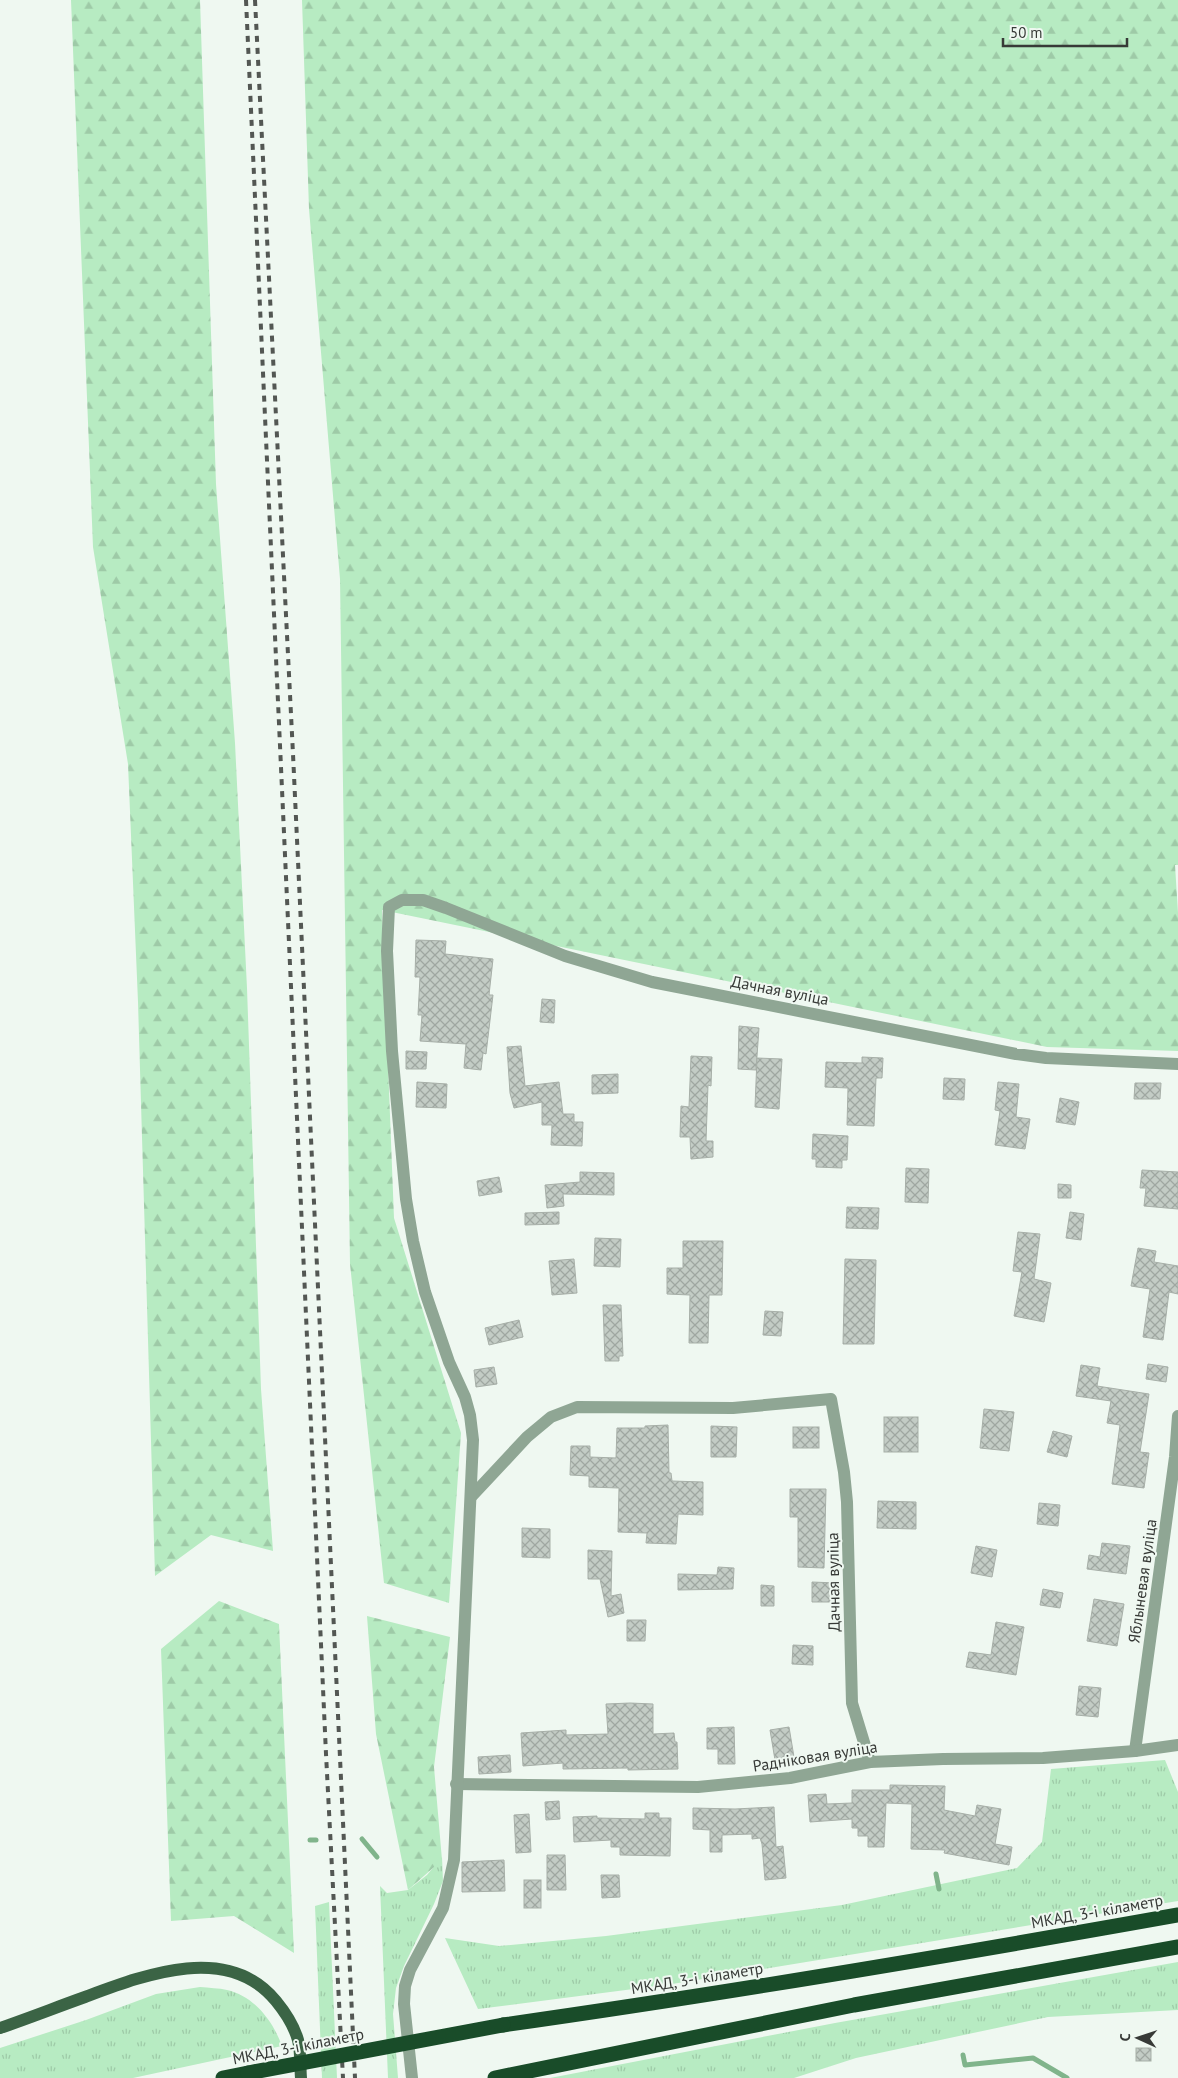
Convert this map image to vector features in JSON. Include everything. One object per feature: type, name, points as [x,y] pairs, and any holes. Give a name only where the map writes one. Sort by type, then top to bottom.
[{"type":"highway","name":"МКАД, 3-і кіламетр","points":[[223,2078],[503,2025],[600,2012],[1178,1915]]},
{"type":"highway","points":[[502,2077],[854,2005],[1178,1947]]},
{"type":"main road","points":[[0,2028],[126,1982],[155,1974],[186,1969],[206,1968],[225,1970],[254,1982],[269,1993],[285,2012],[298,2041],[301,2078]]},
{"type":"street","name":"Дачная вуліца","points":[[471,1497],[473,1440],[470,1415],[465,1397],[449,1362],[425,1292],[406,1200],[392,1051],[387,951],[389,907],[402,900],[423,900],[565,956],[652,982],[1016,1054],[1046,1058],[1178,1064]]},
{"type":"street","name":"Дачная вуліца","points":[[471,1497],[527,1437],[551,1417],[577,1407],[733,1408],[831,1399],[844,1472],[847,1502],[852,1703],[870,1762]]},
{"type":"street","name":"Яблыневая вуліца","points":[[1135,1752],[1176,1457],[1178,1416]]},
{"type":"street","points":[[412,2078],[404,2004],[405,1986],[410,1970],[443,1908],[454,1860],[456,1784],[471,1497]]},
{"type":"street","name":"Радніковая вуліца","points":[[456,1784],[698,1787],[790,1778],[870,1762],[1043,1758],[1135,1752],[1178,1745]]},
{"type":"green space","points":[[71,0],[200,0],[216,484],[235,743],[247,988],[261,1389],[273,1551],[211,1535],[155,1576],[138,1002],[128,764],[93,547]]},
{"type":"green space","points":[[302,0],[1178,0],[1178,865],[1175,865],[1178,913],[1178,1051],[1047,1047],[382,910],[394,1218],[461,1433],[449,1603],[384,1583],[350,1264],[340,579],[309,209]]},
{"type":"green space","points":[[219,1601],[279,1624],[294,1953],[234,1916],[171,1921],[161,1649]]},
{"type":"green space","points":[[367,1616],[450,1637],[434,1767],[442,1860],[408,1890],[376,1734]]},
{"type":"green space","points":[[1165,1760],[1178,1792],[1178,1901],[672,1984],[478,2009],[445,1938],[499,1946],[606,1936],[842,1905],[1017,1868],[1042,1842],[1051,1769]]},
{"type":"green space","points":[[442,1857],[443,1881],[404,1966],[396,1988],[393,2014],[398,2078],[388,2078],[380,1886],[387,1893],[408,1890],[427,1875]]},
{"type":"green space","points":[[329,1902],[337,2078],[322,2078],[315,1906]]},
{"type":"green space","points":[[1178,1962],[1178,2010],[1048,2017],[856,2058],[794,2078],[550,2078],[835,2023]]},
{"type":"green space","points":[[200,1987],[227,1990],[246,1998],[268,2019],[282,2046],[133,2078],[0,2078],[0,2048],[86,2020],[156,1994]]},
{"type":"building","points":[[416,940],[446,941],[445,954],[493,959],[489,995],[493,995],[486,1054],[483,1053],[481,1070],[464,1068],[466,1044],[420,1041],[422,1015],[418,1015],[420,977],[415,977]]},
{"type":"building","points":[[542,999],[555,1000],[554,1023],[540,1022]]},
{"type":"building","points":[[739,1026],[759,1028],[756,1070],[738,1069]]},
{"type":"building","points":[[521,1046],[525,1086],[559,1082],[563,1114],[574,1114],[574,1122],[583,1122],[582,1146],[551,1145],[552,1125],[542,1125],[542,1102],[514,1108],[510,1093],[507,1047]]},
{"type":"building","points":[[406,1051],[427,1052],[426,1069],[406,1069]]},
{"type":"building","points":[[691,1056],[712,1057],[711,1086],[708,1085],[706,1141],[713,1141],[713,1157],[691,1159],[690,1137],[680,1137],[681,1106],[689,1107]]},
{"type":"building","points":[[862,1057],[883,1058],[882,1078],[876,1078],[874,1126],[847,1125],[848,1088],[825,1087],[826,1062],[862,1063]]},
{"type":"building","points":[[757,1058],[782,1059],[779,1109],[755,1107]]},
{"type":"building","points":[[618,1074],[618,1093],[592,1094],[592,1075]]},
{"type":"building","points":[[944,1078],[965,1079],[964,1100],[943,1099]]},
{"type":"building","points":[[417,1082],[447,1084],[446,1108],[416,1107]]},
{"type":"building","points":[[998,1082],[1019,1084],[1016,1117],[1030,1119],[1025,1149],[995,1145],[1000,1111],[995,1110]]},
{"type":"building","points":[[1135,1083],[1161,1083],[1160,1099],[1134,1099]]},
{"type":"building","points":[[1060,1098],[1079,1102],[1075,1125],[1056,1122]]},
{"type":"building","points":[[813,1134],[848,1136],[847,1160],[842,1160],[842,1168],[816,1167],[816,1159],[812,1159]]},
{"type":"building","points":[[906,1168],[929,1169],[928,1203],[905,1202]]},
{"type":"building","points":[[1142,1170],[1178,1172],[1178,1209],[1144,1206],[1146,1188],[1140,1188]]},
{"type":"building","points":[[580,1172],[614,1173],[614,1195],[563,1194],[564,1206],[547,1208],[545,1185],[580,1182]]},
{"type":"building","points":[[499,1177],[502,1192],[479,1196],[477,1181]]},
{"type":"building","points":[[1058,1184],[1071,1185],[1071,1198],[1058,1198]]},
{"type":"building","points":[[847,1207],[879,1208],[878,1229],[846,1228]]},
{"type":"building","points":[[559,1212],[559,1224],[525,1225],[525,1213]]},
{"type":"building","points":[[1070,1212],[1084,1214],[1081,1240],[1066,1238]]},
{"type":"building","points":[[1018,1232],[1040,1234],[1034,1279],[1051,1283],[1044,1322],[1014,1316],[1022,1272],[1013,1271]]},
{"type":"building","points":[[595,1238],[621,1239],[620,1267],[594,1266]]},
{"type":"building","points":[[683,1241],[723,1241],[722,1295],[709,1295],[708,1343],[689,1343],[690,1295],[667,1294],[667,1268],[683,1268]]},
{"type":"building","points":[[1138,1248],[1156,1251],[1154,1262],[1178,1266],[1178,1294],[1169,1292],[1163,1340],[1143,1337],[1150,1289],[1131,1286]]},
{"type":"building","points":[[574,1259],[577,1293],[552,1295],[549,1261]]},
{"type":"building","points":[[845,1259],[876,1260],[874,1344],[843,1344]]},
{"type":"building","points":[[603,1305],[621,1305],[623,1356],[619,1356],[619,1361],[605,1361]]},
{"type":"building","points":[[765,1311],[783,1312],[781,1336],[763,1335]]},
{"type":"building","points":[[519,1320],[523,1337],[489,1345],[485,1328]]},
{"type":"building","points":[[1148,1364],[1168,1367],[1166,1382],[1146,1379]]},
{"type":"building","points":[[1081,1365],[1100,1368],[1097,1386],[1149,1394],[1140,1452],[1149,1453],[1144,1488],[1112,1484],[1120,1425],[1107,1423],[1111,1401],[1076,1396]]},
{"type":"building","points":[[494,1367],[497,1384],[476,1387],[474,1370]]},
{"type":"building","points":[[984,1409],[1014,1412],[1009,1451],[980,1448]]},
{"type":"building","points":[[884,1417],[918,1417],[918,1452],[884,1452]]},
{"type":"building","points":[[668,1425],[669,1473],[671,1473],[672,1481],[703,1482],[703,1515],[678,1514],[676,1544],[646,1543],[647,1533],[618,1532],[619,1488],[589,1487],[589,1476],[570,1475],[571,1446],[590,1446],[590,1457],[616,1458],[617,1428],[645,1428],[645,1426]]},
{"type":"building","points":[[711,1426],[737,1427],[736,1457],[711,1457]]},
{"type":"building","points":[[793,1427],[819,1427],[819,1448],[793,1448]]},
{"type":"building","points":[[1053,1431],[1072,1436],[1067,1457],[1047,1452]]},
{"type":"building","points":[[790,1489],[826,1489],[824,1568],[798,1567],[798,1517],[790,1517]]},
{"type":"building","points":[[878,1501],[916,1502],[916,1529],[877,1528]]},
{"type":"building","points":[[1039,1503],[1060,1505],[1058,1526],[1037,1524]]},
{"type":"building","points":[[522,1528],[550,1529],[550,1558],[522,1557]]},
{"type":"building","points":[[1102,1543],[1130,1546],[1126,1574],[1087,1569],[1089,1555],[1100,1557]]},
{"type":"building","points":[[976,1546],[997,1550],[992,1577],[971,1573]]},
{"type":"building","points":[[588,1550],[612,1551],[611,1596],[621,1594],[624,1613],[608,1617],[600,1579],[588,1579]]},
{"type":"building","points":[[718,1567],[734,1568],[733,1589],[678,1590],[678,1574],[717,1575]]},
{"type":"building","points":[[812,1582],[836,1583],[835,1602],[812,1602]]},
{"type":"building","points":[[761,1585],[774,1586],[774,1606],[761,1606]]},
{"type":"building","points":[[1043,1589],[1063,1593],[1060,1608],[1040,1605]]},
{"type":"building","points":[[1094,1599],[1124,1604],[1117,1646],[1087,1641]]},
{"type":"building","points":[[627,1620],[646,1620],[645,1641],[627,1641]]},
{"type":"building","points":[[996,1622],[1024,1627],[1016,1675],[966,1667],[969,1652],[991,1655]]},
{"type":"building","points":[[793,1645],[813,1646],[813,1665],[792,1664]]},
{"type":"building","points":[[1079,1686],[1101,1688],[1098,1717],[1076,1715]]},
{"type":"building","points":[[606,1704],[653,1704],[653,1734],[674,1733],[675,1742],[677,1742],[678,1769],[563,1769],[563,1763],[523,1766],[521,1733],[566,1730],[566,1735],[608,1734]]},
{"type":"building","points":[[734,1727],[735,1764],[718,1764],[718,1749],[707,1749],[707,1728]]},
{"type":"building","points":[[789,1727],[794,1757],[775,1760],[770,1730]]},
{"type":"building","points":[[510,1755],[511,1772],[479,1774],[478,1757]]},
{"type":"building","points":[[890,1785],[945,1786],[944,1810],[975,1816],[977,1805],[1001,1809],[995,1844],[1012,1847],[1009,1865],[944,1853],[945,1850],[911,1849],[912,1804],[886,1803],[884,1847],[868,1847],[868,1836],[858,1836],[858,1828],[852,1828],[852,1819],[810,1822],[808,1795],[826,1794],[827,1804],[852,1803],[852,1790],[890,1790]]},
{"type":"building","points":[[559,1801],[560,1819],[546,1820],[545,1802]]},
{"type":"building","points":[[774,1807],[776,1847],[783,1846],[786,1878],[765,1880],[760,1838],[752,1839],[752,1834],[722,1835],[722,1852],[710,1852],[710,1830],[693,1829],[693,1808],[735,1809]]},
{"type":"building","points":[[645,1813],[659,1813],[659,1818],[671,1818],[670,1856],[620,1855],[620,1847],[611,1847],[611,1840],[574,1842],[573,1817],[597,1816],[597,1818],[645,1819]]},
{"type":"building","points":[[529,1814],[531,1852],[516,1853],[514,1815]]},
{"type":"building","points":[[547,1855],[565,1855],[566,1890],[547,1890]]},
{"type":"building","points":[[504,1860],[505,1891],[462,1892],[462,1862]]},
{"type":"building","points":[[601,1875],[619,1875],[620,1897],[602,1898]]},
{"type":"building","points":[[524,1880],[541,1880],[541,1908],[524,1908]]},
{"type":"building","points":[[1136,2048],[1151,2048],[1151,2061],[1136,2061]]},
{"type":"waterway","points":[[362,1839],[377,1857]]},
{"type":"waterway","points":[[310,1840],[316,1840]]},
{"type":"waterway","points":[[936,1874],[939,1889]]},
{"type":"waterway","points":[[963,2055],[965,2065],[1033,2058],[1067,2078]]},
{"type":"railway","points":[[246,0],[326,1754],[343,2078]]},
{"type":"railway","points":[[255,0],[293,754],[355,2078]]}]
